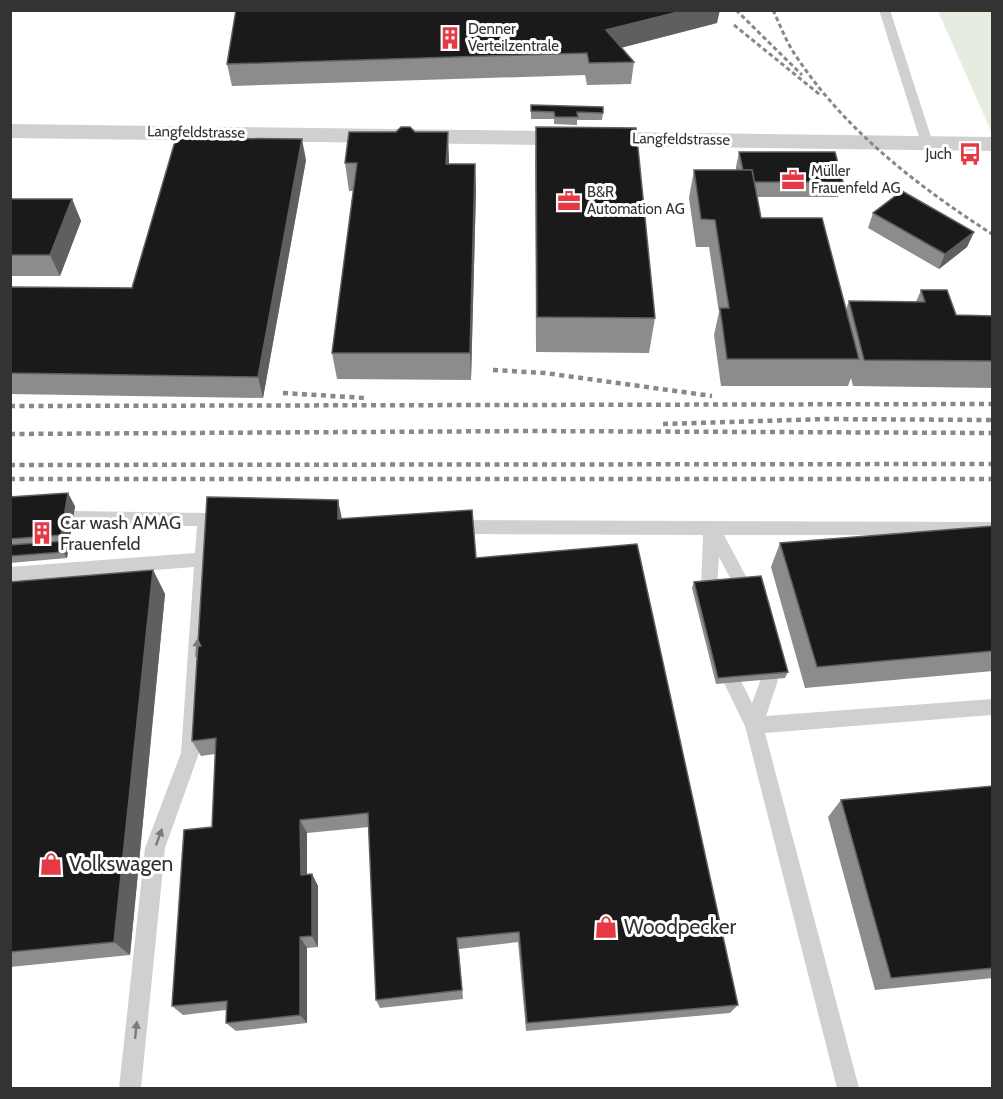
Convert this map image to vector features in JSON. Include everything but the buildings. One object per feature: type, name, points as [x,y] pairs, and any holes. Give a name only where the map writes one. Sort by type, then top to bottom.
[{"type":"street","name":"Langfeldstrasse","points":[[10,131],[460,135],[993,144]]},
{"type":"lane","points":[[884,10],[927,143]]},
{"type":"lane","points":[[74,518],[206,520],[190,753],[155,848],[130,1089]]},
{"type":"lane","points":[[438,527],[993,529]]},
{"type":"lane","points":[[712,528],[742,584]]},
{"type":"lane","points":[[709,587],[712,528]]},
{"type":"lane","points":[[10,574],[203,559]]},
{"type":"lane","points":[[754,725],[768,680]]},
{"type":"lane","points":[[733,683],[754,725],[848,1089]]},
{"type":"lane","points":[[754,725],[993,707]]},
{"type":"shaded area","points":[[938,11],[992,11],[992,131],[991,131]]},
{"type":"railway","points":[[736,10],[802,75]]},
{"type":"railway","points":[[773,10],[798,59],[839,111],[911,177],[992,234]]},
{"type":"railway","points":[[734,25],[819,94]]},
{"type":"railway","points":[[493,370],[545,373],[712,396]]},
{"type":"railway","points":[[283,393],[365,398]]},
{"type":"railway","points":[[10,406],[992,404]]},
{"type":"railway","points":[[663,424],[826,419],[992,420]]},
{"type":"railway","points":[[10,434],[529,431],[992,433]]},
{"type":"railway","points":[[10,465],[992,464]]},
{"type":"railway","points":[[10,479],[992,479]]},
{"type":"place","name":"Denner Verteilzentrale","points":[[450,38]]},
{"type":"place","name":"Juch","points":[[970,154]]},
{"type":"place","name":"Müller Frauenfeld AG","points":[[793,180]]},
{"type":"place","name":"B&R Automation AG","points":[[569,201]]},
{"type":"place","name":"Car wash AMAG Frauenfeld","points":[[42,533]]},
{"type":"place","name":"Volkswagen","points":[[51,864]]},
{"type":"place","name":"Woodpecker","points":[[606,927]]}]
